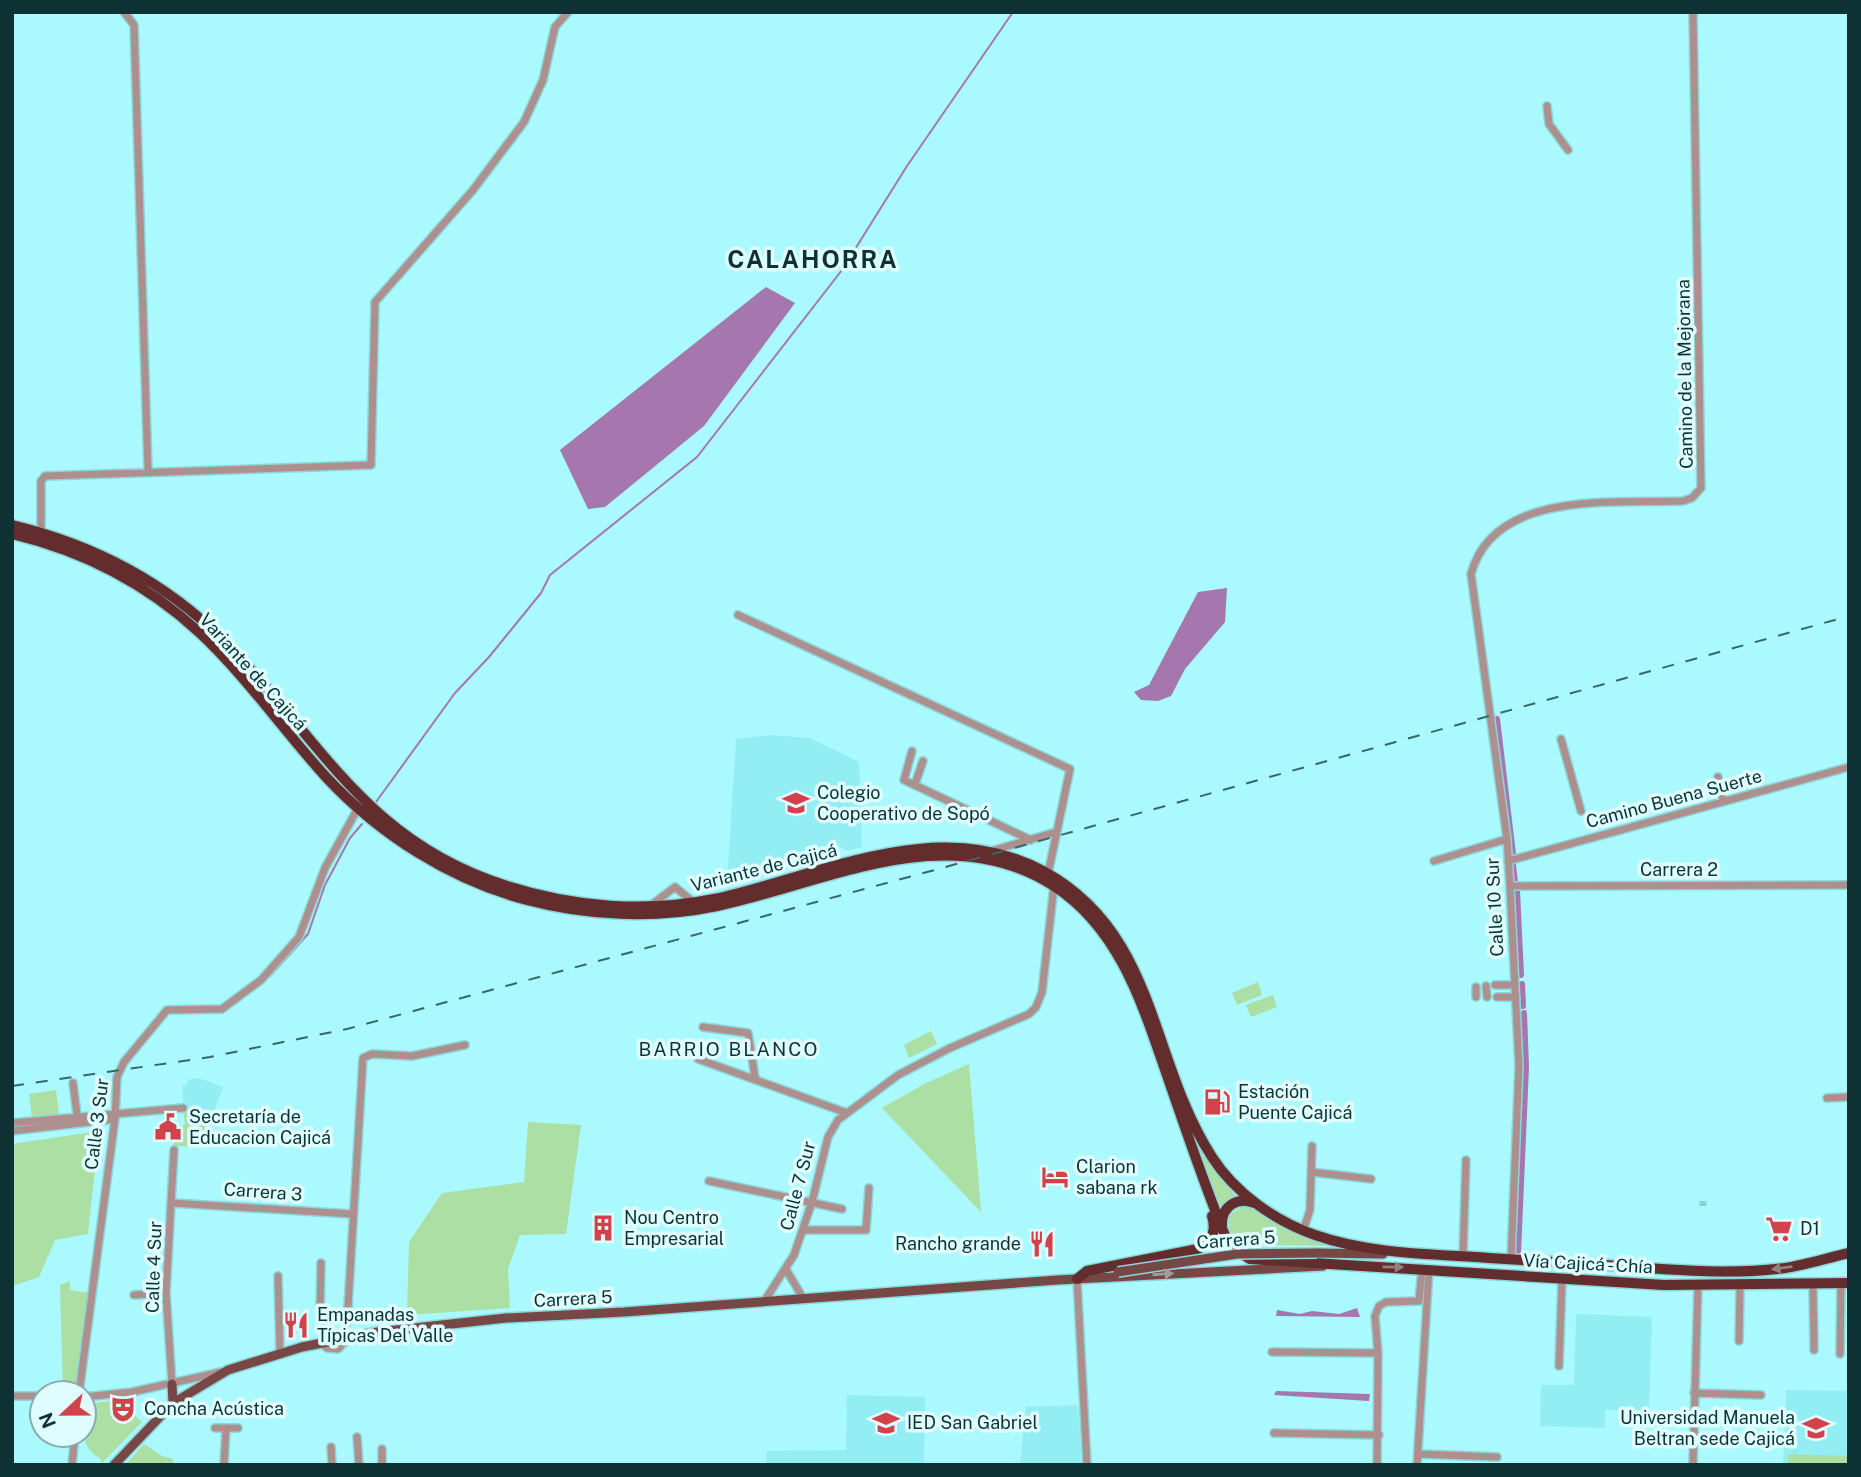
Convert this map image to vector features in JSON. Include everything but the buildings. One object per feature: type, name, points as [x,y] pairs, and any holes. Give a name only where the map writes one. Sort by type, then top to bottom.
[{"type":"highway","name":"Variante de Cajicá","points":[[12,525],[41,532],[120,565],[190,611],[221,638],[363,808]]},
{"type":"highway","name":"Variante de Cajicá","points":[[12,534],[82,556],[134,583],[166,604],[201,634],[324,775],[435,862],[500,892],[562,908],[612,913],[678,911],[716,906],[888,861],[934,854],[996,860],[1054,886],[1100,928],[1126,969],[1231,1247],[1250,1259],[1325,1266]]},
{"type":"highway","name":"Variante de Cajicá","points":[[384,824],[439,856],[502,884],[558,899],[650,906],[693,902],[896,852],[934,847],[990,851],[1013,857],[1048,874],[1082,898],[1114,933],[1137,973],[1200,1138],[1225,1175],[1258,1205],[1303,1231],[1349,1244],[1405,1251],[1659,1269],[1759,1270],[1826,1259]]},
{"type":"highway","points":[[1075,1279],[1087,1271],[1198,1249],[1206,1244],[1212,1238],[1214,1224],[1204,1193],[1203,1175]]},
{"type":"highway","points":[[1222,1229],[1224,1210],[1231,1204],[1240,1200],[1258,1205]]},
{"type":"highway","points":[[1826,1259],[1849,1253]]},
{"type":"highway","points":[[1826,1259],[1840,1262],[1849,1260]]},
{"type":"highway","name":"Vía Cajicá - Chía","points":[[1325,1266],[1426,1268],[1562,1280],[1698,1285],[1845,1283]]},
{"type":"main road","name":"Carrera 5","points":[[1075,1279],[1197,1258],[1405,1251]]},
{"type":"main road","name":"Carrera 5","points":[[228,1370],[350,1336],[477,1320],[1075,1279],[1325,1266]]},
{"type":"main road","points":[[114,1465],[173,1403],[228,1370]]},
{"type":"main road","points":[[172,1384],[173,1403]]},
{"type":"street","points":[[124,12],[134,25],[148,470]]},
{"type":"street","points":[[41,532],[41,481],[54,471],[370,465],[375,302],[473,190],[524,122],[543,80],[555,27],[568,12]]},
{"type":"street","name":"Camino de la Mejorana","points":[[1476,555],[1495,534],[1514,519],[1542,509],[1571,505],[1683,501],[1692,498],[1701,488],[1693,12]]},
{"type":"street","points":[[1546,106],[1549,124],[1568,150]]},
{"type":"street","name":"Calle 10 Sur","points":[[1476,555],[1471,574],[1471,593],[1507,839],[1516,985],[1519,1066],[1511,1260]]},
{"type":"street","points":[[738,615],[1070,769],[1048,874]]},
{"type":"street","points":[[1561,738],[1581,811]]},
{"type":"street","points":[[912,751],[904,779],[1031,840]]},
{"type":"street","points":[[915,785],[923,761]]},
{"type":"street","name":"Camino Buena Suerte","points":[[1508,861],[1849,767]]},
{"type":"street","points":[[1718,777],[1723,801]]},
{"type":"street","name":"Calle 3 Sur","points":[[81,1379],[119,1071],[162,1013],[171,1009],[222,1009],[261,981],[299,937],[325,868],[363,808]]},
{"type":"street","points":[[990,851],[1056,832]]},
{"type":"street","points":[[1434,861],[1507,839]]},
{"type":"street","points":[[650,906],[675,885],[693,902]]},
{"type":"street","name":"Carrera 2","points":[[1510,886],[1849,885]]},
{"type":"street","name":"Calle 7 Sur","points":[[765,1300],[787,1271],[804,1230],[828,1137],[838,1120],[898,1075],[1032,1012],[1042,992],[1054,886]]},
{"type":"street","points":[[1494,986],[1516,985]]},
{"type":"street","points":[[1488,997],[1494,986]]},
{"type":"street","points":[[1494,986],[1500,997],[1516,997]]},
{"type":"street","points":[[1476,987],[1476,997]]},
{"type":"street","points":[[703,1027],[748,1033],[755,1077]]},
{"type":"street","points":[[347,1323],[363,1058],[372,1054],[412,1056],[465,1045]]},
{"type":"street","points":[[698,1059],[755,1077],[847,1114]]},
{"type":"street","points":[[73,1083],[77,1115]]},
{"type":"street","points":[[1827,1098],[1849,1097]]},
{"type":"street","points":[[12,1131],[115,1115],[183,1108]]},
{"type":"street","points":[[12,1123],[77,1115],[115,1115]]},
{"type":"street","points":[[1303,1231],[1310,1210],[1312,1146]]},
{"type":"street","name":"Calle 4 Sur","points":[[172,1384],[166,1293],[174,1150]]},
{"type":"street","points":[[1463,1256],[1466,1160]]},
{"type":"street","points":[[1311,1172],[1371,1179]]},
{"type":"street","points":[[709,1181],[842,1209]]},
{"type":"street","points":[[804,1230],[866,1230],[869,1188]]},
{"type":"street","name":"Carrera 3","points":[[172,1203],[352,1214]]},
{"type":"street","points":[[321,1263],[320,1317],[324,1329]]},
{"type":"street","points":[[1377,1465],[1378,1353],[1375,1316],[1379,1306],[1387,1302],[1419,1301],[1426,1268]]},
{"type":"street","points":[[1418,1465],[1426,1268]]},
{"type":"street","points":[[787,1271],[803,1298]]},
{"type":"street","points":[[278,1276],[280,1354]]},
{"type":"street","points":[[1075,1279],[1087,1465]]},
{"type":"street","points":[[1559,1366],[1562,1280]]},
{"type":"street","points":[[1840,1354],[1845,1283]]},
{"type":"street","points":[[1813,1284],[1814,1350]]},
{"type":"street","points":[[1693,1465],[1698,1285]]},
{"type":"street","points":[[1739,1341],[1740,1286]]},
{"type":"street","points":[[134,1295],[166,1293]]},
{"type":"street","points":[[1272,1352],[1378,1353]]},
{"type":"street","name":"Carrera 5","points":[[98,1396],[172,1384],[228,1370]]},
{"type":"street","points":[[1694,1394],[1761,1395]]},
{"type":"street","points":[[215,1428],[238,1429]]},
{"type":"street","points":[[224,1465],[226,1429]]},
{"type":"street","points":[[1274,1433],[1379,1435]]},
{"type":"street","points":[[358,1437],[359,1465]]},
{"type":"street","points":[[331,1447],[332,1465]]},
{"type":"street","points":[[382,1449],[382,1465]]},
{"type":"street","points":[[1418,1454],[1497,1457]]},
{"type":"shaded area","points":[[766,287],[795,303],[704,426],[605,507],[588,509],[560,450]]},
{"type":"shaded area","points":[[1227,588],[1225,622],[1185,669],[1171,696],[1158,701],[1141,700],[1134,692],[1149,685],[1198,592]]},
{"type":"shaded area","name":"Colegio Cooperativo de Sopó","points":[[770,735],[810,738],[859,762],[862,847],[846,851],[836,844],[821,859],[727,883],[736,739]]},
{"type":"shaded area","points":[[199,1078],[223,1087],[202,1147],[173,1146],[178,1129],[185,1124],[182,1086],[187,1085],[188,1080]]},
{"type":"shaded area","points":[[1357,1308],[1360,1317],[1276,1316],[1277,1310],[1300,1314],[1312,1311],[1339,1314]]},
{"type":"shaded area","points":[[1576,1314],[1652,1317],[1649,1411],[1605,1410],[1605,1428],[1540,1426],[1541,1385],[1574,1385]]},
{"type":"shaded area","name":"Universidad Manuela Beltran sede Cajicá","points":[[1786,1390],[1849,1391],[1849,1465],[1783,1465]]},
{"type":"shaded area","points":[[1276,1391],[1370,1394],[1369,1401],[1274,1395]]},
{"type":"shaded area","name":"IED San Gabriel","points":[[847,1395],[925,1397],[924,1465],[766,1465],[767,1451],[846,1450]]},
{"type":"shaded area","points":[[1078,1405],[1082,1465],[1020,1465],[1026,1407]]},
{"type":"green space","points":[[1258,982],[1262,995],[1237,1005],[1232,993]]},
{"type":"green space","points":[[1273,995],[1277,1007],[1251,1017],[1246,1005]]},
{"type":"green space","points":[[931,1031],[937,1044],[909,1058],[904,1045]]},
{"type":"green space","points":[[969,1064],[981,1212],[882,1108],[926,1083]]},
{"type":"green space","points":[[56,1090],[59,1114],[32,1118],[29,1094]]},
{"type":"green space","points":[[183,1108],[190,1109],[191,1121],[198,1121],[198,1115],[212,1116],[202,1147],[173,1146],[178,1129],[185,1124]]},
{"type":"green space","points":[[528,1122],[581,1125],[566,1234],[520,1235],[508,1269],[510,1308],[407,1315],[409,1242],[442,1193],[524,1182]]},
{"type":"green space","points":[[99,1131],[88,1234],[55,1240],[39,1277],[12,1286],[12,1144]]},
{"type":"green space","points":[[1193,1133],[1216,1173],[1236,1196],[1221,1208]]},
{"type":"green space","points":[[1244,1206],[1340,1246],[1237,1245],[1229,1223],[1231,1214]]},
{"type":"green space","points":[[70,1281],[70,1290],[88,1293],[78,1379],[63,1379],[60,1285]]},
{"type":"green space","points":[[118,1400],[142,1422],[101,1464],[101,1459],[90,1449],[98,1449],[98,1402]]},
{"type":"green space","points":[[144,1444],[162,1456],[173,1459],[173,1465],[125,1465]]},
{"type":"green space","points":[[1788,1454],[1849,1456],[1849,1465],[1788,1465]]},
{"type":"waterway","points":[[376,802],[455,693],[489,657],[541,593],[550,575],[697,457],[842,270],[907,166],[1013,12]]},
{"type":"waterway","points":[[1497,719],[1513,854]]},
{"type":"waterway","points":[[269,977],[308,934],[325,885],[350,838],[362,824]]},
{"type":"waterway","points":[[1513,865],[1515,882]]},
{"type":"waterway","points":[[1517,891],[1521,975]]},
{"type":"waterway","points":[[1522,984],[1523,1006]]},
{"type":"waterway","points":[[1518,1253],[1526,1067],[1524,1013]]},
{"type":"tunnel","points":[[1703,1201],[1703,1206]]},
{"type":"railway","points":[[12,1086],[210,1057],[347,1029],[942,868],[1849,616]]},
{"type":"place","name":"Colegio Cooperativo de Sopó","points":[[796,803]]},
{"type":"place","name":"Estación Puente Cajicá","points":[[1217,1102]]},
{"type":"place","name":"Secretaría de Educacion Cajicá","points":[[168,1127]]},
{"type":"place","name":"Clarion sabana rk","points":[[1055,1177]]},
{"type":"place","name":"Nou Centro Empresarial","points":[[603,1228]]},
{"type":"place","name":"D1","points":[[1779,1229]]},
{"type":"place","name":"Rancho grande","points":[[1042,1244]]},
{"type":"place","name":"Empanadas Típicas Del Valle","points":[[296,1325]]},
{"type":"place","name":"Concha Acústica","points":[[123,1409]]},
{"type":"place","name":"IED San Gabriel","points":[[886,1423]]},
{"type":"place","name":"Universidad Manuela Beltran sede Cajicá","points":[[1816,1428]]},
{"type":"district","name":"CALAHORRA","points":[[813,260]]},
{"type":"district","name":"BARRIO BLANCO","points":[[729,1049]]}]
